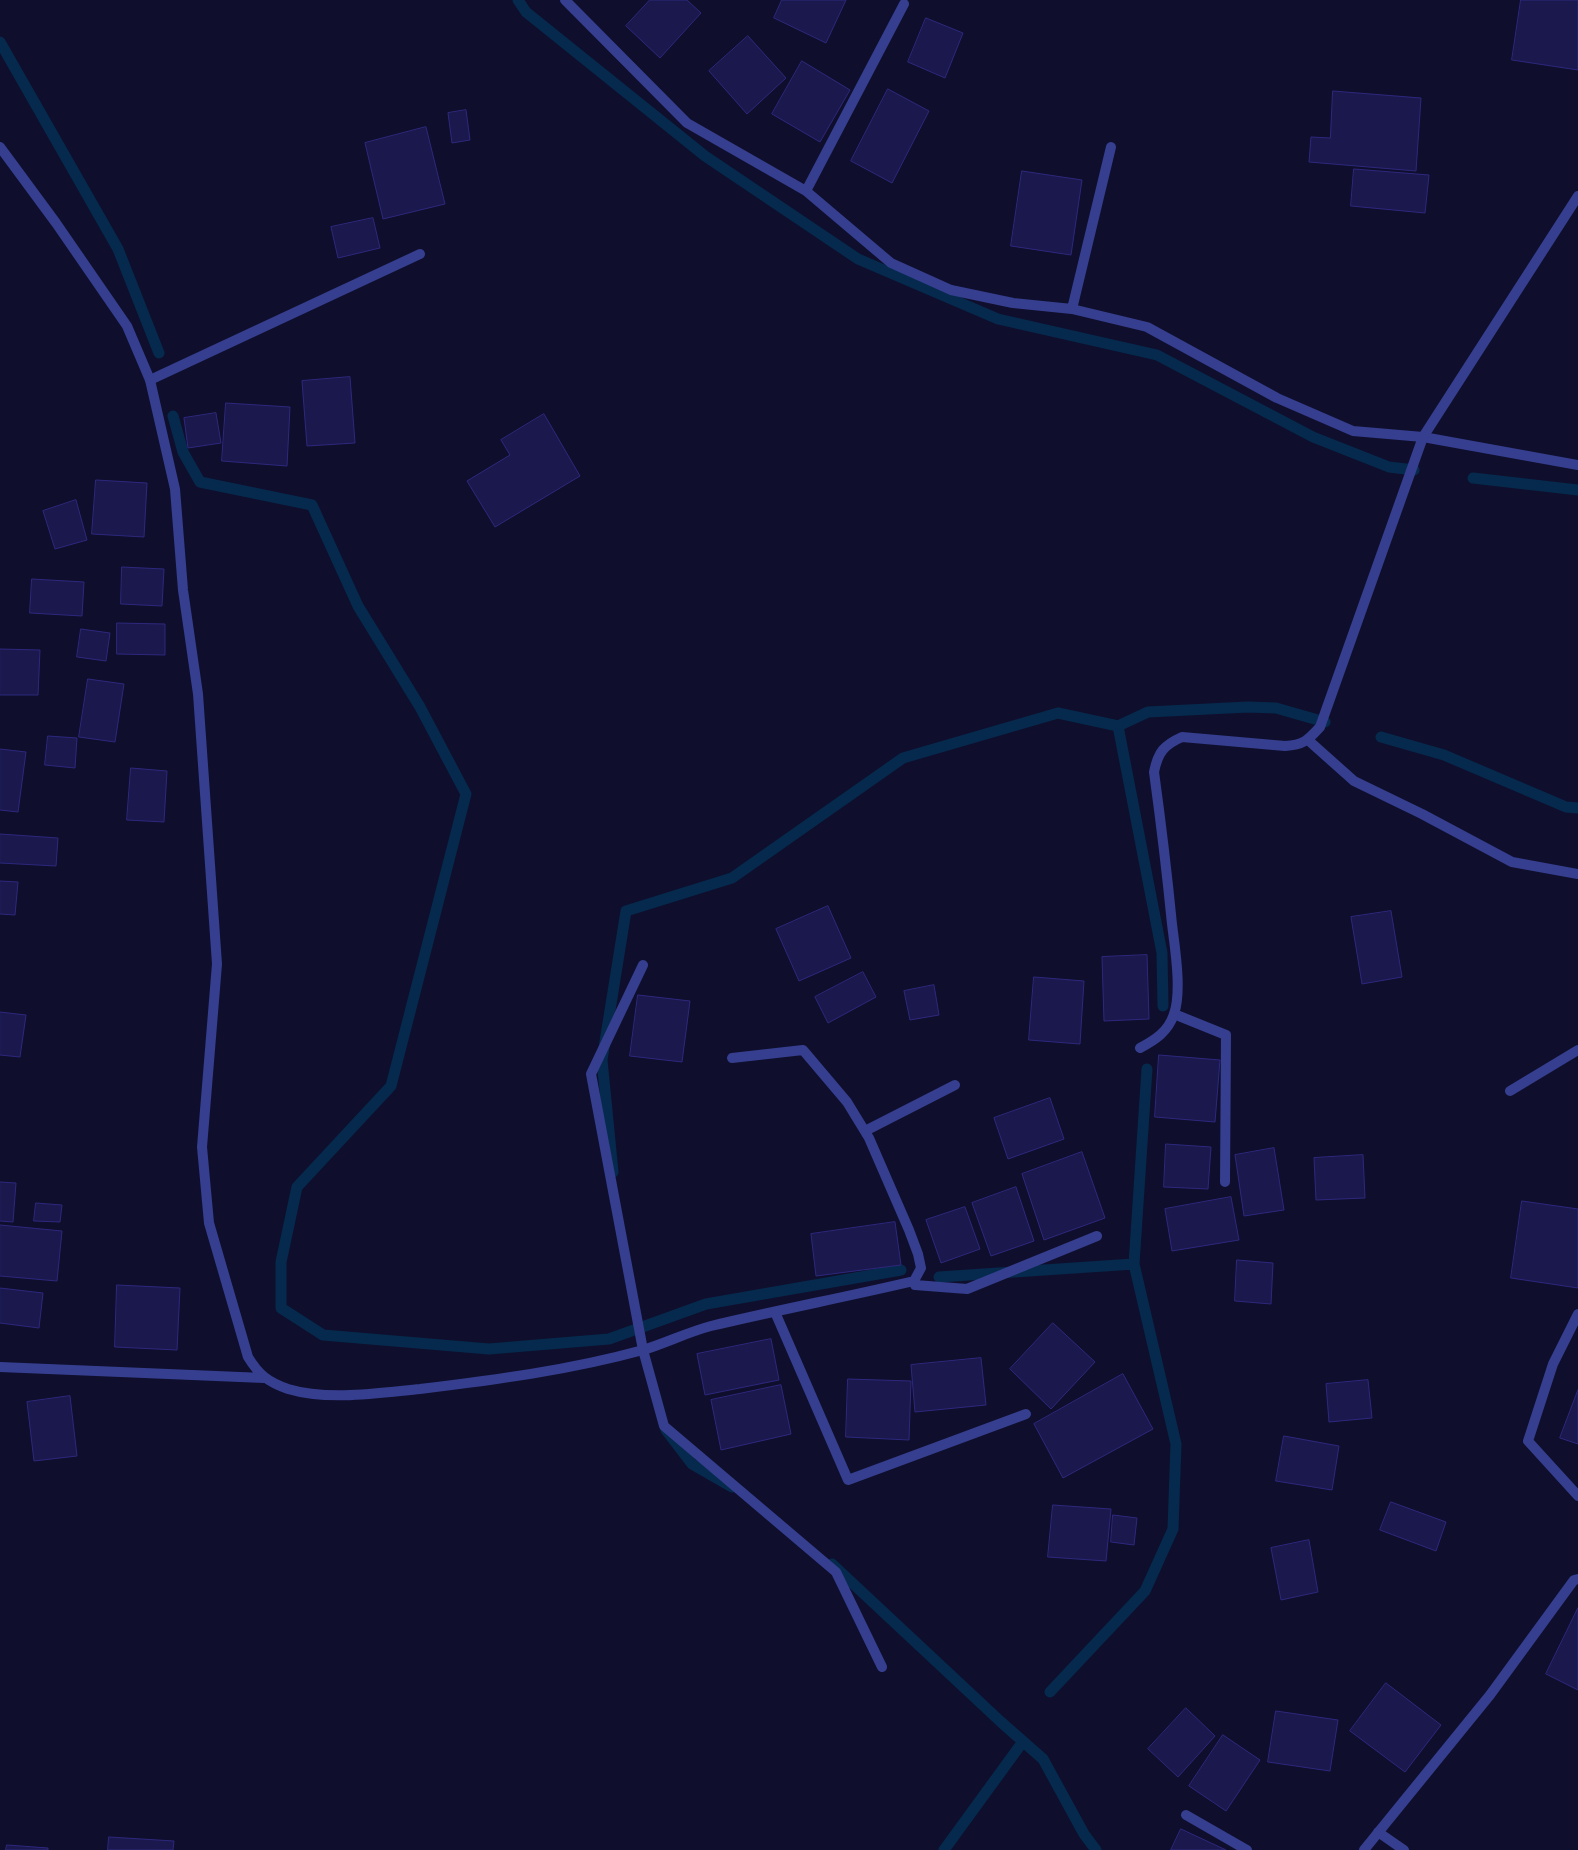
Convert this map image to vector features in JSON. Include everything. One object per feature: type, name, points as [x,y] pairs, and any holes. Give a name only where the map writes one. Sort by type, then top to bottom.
[{"type":"street","points":[[565,0],[687,124],[806,191],[891,263],[952,290],[1013,303],[1072,309],[1147,327],[1277,398],[1353,431],[1423,437],[1578,465]]},
{"type":"street","points":[[806,191],[904,4]]},
{"type":"street","points":[[0,147],[56,223],[127,326],[150,380],[175,489],[183,590],[198,694],[217,964],[202,1146],[209,1223],[248,1357],[255,1369],[264,1378],[289,1389],[315,1394],[366,1394],[501,1380],[644,1350],[708,1327],[914,1281],[921,1268],[918,1254],[865,1132],[847,1102],[803,1050],[732,1058]]},
{"type":"street","points":[[1072,309],[1111,147]]},
{"type":"street","points":[[1140,1048],[1154,1041],[1166,1030],[1174,1014],[1178,997],[1154,772],[1156,759],[1162,749],[1182,736],[1285,746],[1297,745],[1308,740],[1320,727],[1423,437],[1578,196]]},
{"type":"street","points":[[150,380],[420,254]]},
{"type":"street","points":[[1308,740],[1354,781],[1422,814],[1512,862],[1578,874]]},
{"type":"street","points":[[643,965],[591,1074],[644,1350],[664,1426],[836,1572],[882,1667]]},
{"type":"street","points":[[1174,1014],[1226,1035],[1225,1182]]},
{"type":"street","points":[[1510,1091],[1578,1050]]},
{"type":"street","points":[[865,1132],[956,1085]]},
{"type":"street","points":[[914,1281],[915,1285],[967,1289],[1097,1236]]},
{"type":"street","points":[[776,1312],[848,1480],[1026,1414]]},
{"type":"street","points":[[1578,1314],[1553,1364],[1528,1441],[1578,1496]]},
{"type":"street","points":[[0,1367],[264,1378]]},
{"type":"street","points":[[1364,1850],[1490,1695],[1574,1580],[1578,1579]]},
{"type":"street","points":[[1186,1815],[1247,1850]]},
{"type":"street","points":[[1378,1832],[1404,1850]]},
{"type":"building","points":[[650,0],[687,0],[701,13],[660,58],[626,26]]},
{"type":"building","points":[[782,0],[846,0],[826,43],[774,18]]},
{"type":"building","points":[[1521,0],[1578,0],[1578,70],[1512,60]]},
{"type":"building","points":[[926,18],[963,33],[945,78],[908,62]]},
{"type":"building","points":[[748,36],[786,78],[747,114],[709,71]]},
{"type":"building","points":[[802,61],[850,90],[820,142],[772,114]]},
{"type":"building","points":[[888,89],[929,111],[892,183],[851,161]]},
{"type":"building","points":[[1333,91],[1421,98],[1416,171],[1309,162],[1311,137],[1330,138]]},
{"type":"building","points":[[466,110],[470,140],[452,143],[448,113]]},
{"type":"building","points":[[426,127],[445,204],[383,219],[365,143]]},
{"type":"building","points":[[1354,169],[1429,175],[1425,213],[1351,206]]},
{"type":"building","points":[[1022,171],[1082,180],[1071,255],[1011,246]]},
{"type":"building","points":[[373,218],[380,248],[338,258],[331,227]]},
{"type":"building","points":[[350,377],[355,443],[307,446],[302,381]]},
{"type":"building","points":[[226,403],[290,407],[287,466],[222,461]]},
{"type":"building","points":[[216,413],[221,443],[188,448],[184,418]]},
{"type":"building","points":[[544,414],[580,476],[495,527],[467,481],[510,455],[501,440]]},
{"type":"building","points":[[96,480],[147,483],[144,537],[92,534]]},
{"type":"building","points":[[76,500],[87,540],[55,549],[43,511]]},
{"type":"building","points":[[122,567],[164,569],[162,606],[121,604]]},
{"type":"building","points":[[32,579],[84,582],[82,616],[30,613]]},
{"type":"building","points":[[117,623],[165,624],[165,655],[117,654]]},
{"type":"building","points":[[81,629],[110,633],[106,661],[77,657]]},
{"type":"building","points":[[0,649],[40,650],[38,695],[0,695]]},
{"type":"building","points":[[88,679],[124,684],[115,742],[79,737]]},
{"type":"building","points":[[48,736],[77,738],[75,768],[45,765]]},
{"type":"building","points":[[0,749],[26,752],[18,812],[0,810]]},
{"type":"building","points":[[131,768],[167,771],[164,822],[127,820]]},
{"type":"building","points":[[0,834],[58,838],[56,866],[0,863]]},
{"type":"building","points":[[0,881],[18,882],[15,915],[0,914]]},
{"type":"building","points":[[828,906],[851,958],[799,981],[776,929]]},
{"type":"building","points":[[1391,911],[1402,977],[1362,984],[1351,917]]},
{"type":"building","points":[[1147,955],[1149,1019],[1104,1021],[1102,957]]},
{"type":"building","points":[[863,972],[876,997],[828,1023],[815,997]]},
{"type":"building","points":[[1034,977],[1084,981],[1080,1044],[1029,1040]]},
{"type":"building","points":[[934,985],[939,1015],[910,1020],[904,991]]},
{"type":"building","points":[[638,995],[690,1001],[682,1062],[630,1056]]},
{"type":"building","points":[[0,1012],[26,1015],[20,1057],[0,1055]]},
{"type":"building","points":[[1159,1055],[1220,1060],[1215,1122],[1155,1117]]},
{"type":"building","points":[[1050,1098],[1064,1139],[1008,1159],[994,1118]]},
{"type":"building","points":[[1166,1144],[1211,1147],[1208,1189],[1164,1187]]},
{"type":"building","points":[[1274,1148],[1284,1210],[1244,1216],[1235,1155]]},
{"type":"building","points":[[1082,1152],[1105,1218],[1044,1240],[1022,1174]]},
{"type":"building","points":[[1363,1155],[1365,1198],[1316,1200],[1314,1158]]},
{"type":"building","points":[[0,1182],[16,1183],[13,1222],[0,1221]]},
{"type":"building","points":[[1016,1187],[1034,1241],[991,1256],[972,1203]]},
{"type":"building","points":[[1231,1197],[1239,1240],[1172,1251],[1165,1209]]},
{"type":"building","points":[[1522,1201],[1578,1209],[1578,1288],[1511,1278]]},
{"type":"building","points":[[36,1203],[62,1205],[60,1222],[34,1221]]},
{"type":"building","points":[[965,1207],[980,1249],[941,1263],[926,1220]]},
{"type":"building","points":[[895,1222],[901,1265],[816,1276],[811,1234]]},
{"type":"building","points":[[0,1225],[62,1231],[57,1281],[0,1276]]},
{"type":"building","points":[[1237,1260],[1273,1263],[1271,1304],[1235,1301]]},
{"type":"building","points":[[117,1285],[180,1288],[177,1350],[115,1347]]},
{"type":"building","points":[[0,1288],[43,1293],[39,1328],[0,1323]]},
{"type":"building","points":[[1053,1323],[1095,1362],[1051,1409],[1010,1369]]},
{"type":"building","points":[[771,1339],[779,1380],[705,1395],[697,1354]]},
{"type":"building","points":[[981,1358],[986,1405],[915,1412],[911,1365]]},
{"type":"building","points":[[1123,1374],[1153,1429],[1063,1478],[1034,1424]]},
{"type":"building","points":[[848,1379],[911,1381],[909,1440],[846,1437]]},
{"type":"building","points":[[1368,1380],[1372,1418],[1329,1422],[1326,1384]]},
{"type":"building","points":[[781,1385],[791,1434],[721,1450],[711,1400]]},
{"type":"building","points":[[1578,1390],[1578,1444],[1560,1438]]},
{"type":"building","points":[[70,1396],[77,1456],[34,1461],[27,1402]]},
{"type":"building","points":[[1284,1436],[1339,1446],[1332,1490],[1276,1481]]},
{"type":"building","points":[[1391,1502],[1446,1522],[1436,1551],[1380,1530]]},
{"type":"building","points":[[1053,1505],[1111,1509],[1106,1561],[1048,1557]]},
{"type":"building","points":[[1113,1515],[1137,1518],[1134,1545],[1111,1542]]},
{"type":"building","points":[[1309,1540],[1318,1592],[1281,1600],[1271,1548]]},
{"type":"building","points":[[1578,1608],[1578,1690],[1546,1674]]},
{"type":"building","points":[[1386,1683],[1441,1725],[1405,1772],[1350,1731]]},
{"type":"building","points":[[1186,1708],[1215,1736],[1178,1777],[1148,1749]]},
{"type":"building","points":[[1276,1711],[1338,1720],[1330,1771],[1268,1762]]},
{"type":"building","points":[[1223,1735],[1260,1760],[1226,1811],[1189,1786]]},
{"type":"building","points":[[1181,1829],[1226,1850],[1171,1850]]},
{"type":"building","points":[[109,1837],[174,1841],[173,1850],[108,1850]]},
{"type":"building","points":[[7,1845],[48,1848],[48,1850],[6,1850]]},
{"type":"waterway","points":[[518,0],[526,12],[705,156],[858,259],[998,319],[1157,355],[1313,437],[1389,467],[1414,470]]},
{"type":"waterway","points":[[0,42],[118,249],[159,353]]},
{"type":"waterway","points":[[173,416],[183,452],[200,482],[312,505],[358,606],[420,707],[466,794],[391,1086],[297,1187],[281,1262],[281,1308],[323,1335],[489,1349],[609,1339],[706,1304],[901,1270]]},
{"type":"waterway","points":[[1473,478],[1578,490]]},
{"type":"waterway","points":[[1163,1006],[1162,953],[1118,726],[1148,712],[1248,707],[1276,708],[1325,722]]},
{"type":"waterway","points":[[613,1172],[602,1060],[626,911],[732,878],[903,758],[1058,713],[1118,726]]},
{"type":"waterway","points":[[1381,737],[1444,755],[1566,807],[1578,808]]},
{"type":"waterway","points":[[1050,1692],[1145,1591],[1173,1529],[1176,1444],[1134,1264],[1147,1069]]},
{"type":"waterway","points":[[939,1277],[1134,1264]]},
{"type":"waterway","points":[[666,1430],[692,1464],[732,1487]]},
{"type":"waterway","points":[[832,1564],[1043,1759],[1084,1834],[1096,1850]]},
{"type":"waterway","points":[[944,1850],[1019,1747]]}]
